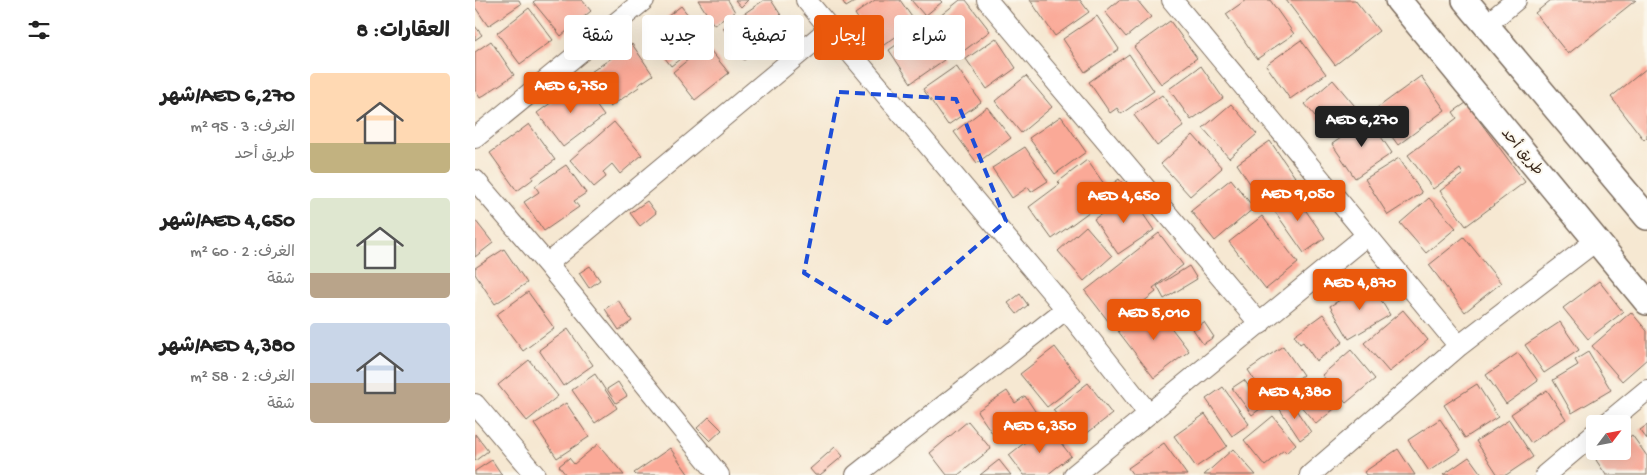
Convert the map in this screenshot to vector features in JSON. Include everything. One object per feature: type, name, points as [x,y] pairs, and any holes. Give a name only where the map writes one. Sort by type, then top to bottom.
[{"type":"main road","name":"طريق أحد","points":[[1398,0],[1647,302]]},
{"type":"main road","points":[[1465,0],[1647,217]]},
{"type":"street","points":[[475,138],[644,0]]},
{"type":"street","points":[[806,0],[819,15]]},
{"type":"street","points":[[987,0],[1260,324]]},
{"type":"street","points":[[1172,0],[1459,346]]},
{"type":"street","points":[[1486,25],[1516,0]]},
{"type":"street","points":[[547,264],[814,41]]},
{"type":"street","points":[[857,60],[1066,309],[1149,414]]},
{"type":"street","points":[[475,180],[547,264],[719,475]]},
{"type":"street","points":[[1074,475],[1367,235]]},
{"type":"street","points":[[1310,475],[1459,346],[1597,240]]},
{"type":"street","points":[[856,475],[1066,309]]},
{"type":"street","points":[[1617,415],[1647,390]]},
{"type":"street","points":[[475,404],[535,475]]},
{"type":"street","points":[[1545,475],[1566,468],[1586,444]]},
{"type":"highlighted area","points":[[839,92],[956,99],[1006,221],[887,323],[804,273]]},
{"type":"building","points":[[475,0],[519,0],[521,4],[488,26],[475,7]]},
{"type":"building","points":[[536,0],[582,0],[591,11],[586,15],[564,15],[564,34],[561,36],[533,2]]},
{"type":"building","points":[[698,0],[728,0],[735,12],[730,15],[724,15],[724,19],[714,25],[714,15],[708,15]]},
{"type":"building","points":[[735,0],[748,0],[741,7]]},
{"type":"building","points":[[764,0],[771,0],[781,15],[742,15]]},
{"type":"building","points":[[842,0],[858,0],[846,7]]},
{"type":"building","points":[[875,0],[900,0],[910,15],[894,15],[894,38],[884,45],[884,15],[855,14]]},
{"type":"building","points":[[911,0],[940,0],[942,2],[926,15]]},
{"type":"building","points":[[960,0],[966,0],[990,31],[965,50],[965,15],[941,15]]},
{"type":"building","points":[[1030,0],[1080,0],[1089,12],[1055,36]]},
{"type":"building","points":[[1119,0],[1137,0],[1151,17],[1126,37],[1105,12]]},
{"type":"building","points":[[1246,0],[1270,0],[1294,34],[1257,59],[1226,14]]},
{"type":"building","points":[[1286,0],[1355,0],[1379,31],[1335,65]]},
{"type":"building","points":[[1551,0],[1636,0],[1568,54],[1535,13]]},
{"type":"building","points":[[681,6],[688,15],[669,15]]},
{"type":"building","points":[[529,8],[553,40],[520,64],[497,33]]},
{"type":"building","points":[[1097,16],[1119,49],[1085,72],[1063,39]]},
{"type":"building","points":[[1170,21],[1197,58],[1161,84],[1134,47]]},
{"type":"building","points":[[475,26],[482,35],[475,40]]},
{"type":"building","points":[[996,38],[1016,68],[987,89],[966,59]]},
{"type":"building","points":[[1301,40],[1326,74],[1290,99],[1266,65]]},
{"type":"building","points":[[491,41],[514,75],[480,98],[475,90],[475,52]]},
{"type":"building","points":[[632,44],[653,75],[610,107],[588,74],[609,60],[632,60]]},
{"type":"building","points":[[894,47],[894,58],[889,50]]},
{"type":"building","points":[[1129,54],[1154,91],[1121,114],[1117,108],[1110,113],[1089,82]]},
{"type":"building","points":[[714,55],[729,73],[695,100],[673,72],[688,60],[714,60]]},
{"type":"building","points":[[666,60],[679,60],[671,66]]},
{"type":"building","points":[[896,60],[944,60],[911,83]]},
{"type":"building","points":[[956,66],[981,102],[948,125],[923,89]]},
{"type":"building","points":[[1201,66],[1223,98],[1191,120],[1169,89]]},
{"type":"building","points":[[1647,68],[1647,137],[1644,140],[1611,97]]},
{"type":"building","points":[[1026,76],[1052,107],[1021,133],[995,101]]},
{"type":"building","points":[[1421,76],[1445,110],[1398,145],[1373,111]]},
{"type":"building","points":[[1333,80],[1359,111],[1331,135],[1305,104]]},
{"type":"building","points":[[579,82],[604,116],[563,147],[537,113]]},
{"type":"building","points":[[1162,95],[1184,126],[1157,146],[1134,115]]},
{"type":"building","points":[[1466,103],[1525,182],[1466,226],[1440,191],[1463,174],[1460,169],[1433,189],[1408,155],[1457,118],[1453,112]]},
{"type":"building","points":[[1231,104],[1257,134],[1229,158],[1203,128]]},
{"type":"building","points":[[987,107],[1011,138],[977,163],[954,132]]},
{"type":"building","points":[[1061,116],[1086,152],[1055,174],[1029,138]]},
{"type":"building","points":[[1369,119],[1392,153],[1355,178],[1332,144]]},
{"type":"building","points":[[614,122],[642,155],[620,174],[612,164],[603,172],[606,177],[594,187],[570,160]]},
{"type":"building","points":[[529,124],[555,160],[517,191],[490,153]]},
{"type":"building","points":[[1193,135],[1222,168],[1190,196],[1161,164]]},
{"type":"building","points":[[1270,141],[1295,177],[1261,200],[1237,164]]},
{"type":"building","points":[[1025,147],[1048,181],[1031,192],[1028,187],[1012,198],[992,168]]},
{"type":"building","points":[[1399,158],[1422,193],[1388,215],[1365,179]]},
{"type":"building","points":[[1087,160],[1112,195],[1052,239],[1029,207],[1060,184],[1058,182]]},
{"type":"building","points":[[566,165],[586,193],[574,201],[579,207],[544,231],[524,202],[539,192],[535,186]]},
{"type":"building","points":[[1119,179],[1124,186],[1113,194],[1108,187]]},
{"type":"building","points":[[1231,179],[1254,208],[1215,241],[1191,211]]},
{"type":"building","points":[[1292,191],[1325,238],[1304,253],[1271,206]]},
{"type":"building","points":[[1130,195],[1154,230],[1118,254],[1094,219]]},
{"type":"building","points":[[1429,198],[1456,228],[1426,253],[1400,223]]},
{"type":"building","points":[[647,201],[656,213],[640,226],[630,213]]},
{"type":"building","points":[[1262,216],[1298,263],[1266,289],[1229,242]]},
{"type":"building","points":[[475,220],[493,243],[475,257]]},
{"type":"building","points":[[1086,226],[1112,256],[1084,281],[1058,251]]},
{"type":"building","points":[[1159,233],[1183,265],[1153,288],[1156,292],[1112,326],[1085,291]]},
{"type":"building","points":[[1464,237],[1501,283],[1465,312],[1429,265]]},
{"type":"building","points":[[504,249],[527,283],[495,304],[475,274],[475,268]]},
{"type":"building","points":[[590,266],[600,280],[589,288],[579,273]]},
{"type":"building","points":[[1189,266],[1197,279],[1164,299],[1157,286]]},
{"type":"building","points":[[1599,281],[1623,312],[1588,339],[1563,308]]},
{"type":"building","points":[[1370,282],[1390,315],[1349,339],[1330,306]]},
{"type":"building","points":[[528,292],[554,328],[523,351],[496,315]]},
{"type":"building","points":[[1020,294],[1028,305],[1017,314],[1008,303]]},
{"type":"building","points":[[618,300],[632,321],[619,330],[605,309]]},
{"type":"building","points":[[1153,304],[1189,351],[1154,378],[1118,331]]},
{"type":"building","points":[[1403,310],[1428,340],[1389,372],[1364,343]]},
{"type":"building","points":[[1631,312],[1647,331],[1647,359],[1622,381],[1592,346]]},
{"type":"building","points":[[1323,314],[1343,342],[1316,361],[1303,342],[1300,344],[1294,335]]},
{"type":"building","points":[[1204,322],[1214,337],[1203,344],[1193,329]]},
{"type":"building","points":[[1560,322],[1579,350],[1544,373],[1525,345]]},
{"type":"building","points":[[568,329],[593,365],[563,386],[539,350]]},
{"type":"building","points":[[1283,346],[1303,375],[1285,388],[1288,392],[1270,404],[1248,370]]},
{"type":"building","points":[[1055,347],[1081,381],[1047,407],[1020,374]]},
{"type":"building","points":[[1351,350],[1375,379],[1346,403],[1322,375]]},
{"type":"building","points":[[1588,352],[1611,390],[1572,413],[1553,380],[1578,365],[1575,360]]},
{"type":"building","points":[[1518,353],[1538,381],[1506,404],[1486,375]]},
{"type":"building","points":[[529,360],[558,396],[527,421],[498,385]]},
{"type":"building","points":[[595,374],[617,408],[595,423],[572,390]]},
{"type":"building","points":[[1244,380],[1264,406],[1252,415],[1232,388]]},
{"type":"building","points":[[618,382],[627,396],[616,403],[607,389]]},
{"type":"building","points":[[1311,382],[1334,409],[1316,424],[1293,397]]},
{"type":"building","points":[[1088,383],[1112,414],[1077,441],[1053,410]]},
{"type":"building","points":[[1477,384],[1498,417],[1465,438],[1444,405]]},
{"type":"building","points":[[1223,387],[1249,424],[1232,436],[1206,399]]},
{"type":"building","points":[[1547,390],[1566,419],[1531,443],[1511,414]]},
{"type":"building","points":[[1007,391],[1015,403],[1025,396],[1039,417],[999,443],[977,411]]},
{"type":"building","points":[[1290,401],[1311,432],[1300,440],[1279,408]]},
{"type":"building","points":[[566,403],[589,437],[557,458],[534,424]]},
{"type":"building","points":[[1205,414],[1227,446],[1196,467],[1174,436]]},
{"type":"building","points":[[1273,416],[1296,444],[1286,453],[1284,450],[1265,466],[1244,440]]},
{"type":"building","points":[[709,417],[722,430],[710,441],[697,428]]},
{"type":"building","points":[[1440,419],[1461,450],[1429,471],[1408,440]]},
{"type":"building","points":[[1509,420],[1533,457],[1506,475],[1498,475],[1476,441]]},
{"type":"building","points":[[968,421],[991,449],[958,475],[947,475],[930,453]]},
{"type":"building","points":[[1047,425],[1071,456],[1047,475],[1024,475],[1009,455]]},
{"type":"building","points":[[1647,425],[1647,439],[1640,430]]},
{"type":"building","points":[[475,434],[488,451],[475,461]]},
{"type":"building","points":[[1631,436],[1647,456],[1647,475],[1606,475],[1596,460],[1631,460]]},
{"type":"building","points":[[1164,443],[1187,475],[1133,475],[1128,468]]},
{"type":"building","points":[[598,444],[624,475],[566,475],[559,466],[569,458],[574,464]]},
{"type":"building","points":[[835,447],[843,456],[820,475],[815,475],[810,469]]},
{"type":"building","points":[[670,448],[689,475],[636,475],[634,473]]},
{"type":"building","points":[[1233,449],[1256,475],[1204,475]]},
{"type":"building","points":[[1398,449],[1415,475],[1366,475],[1364,472]]},
{"type":"building","points":[[1469,457],[1482,475],[1443,475]]},
{"type":"building","points":[[492,460],[502,475],[475,475],[475,471]]},
{"type":"building","points":[[999,460],[1011,475],[980,475]]}]
